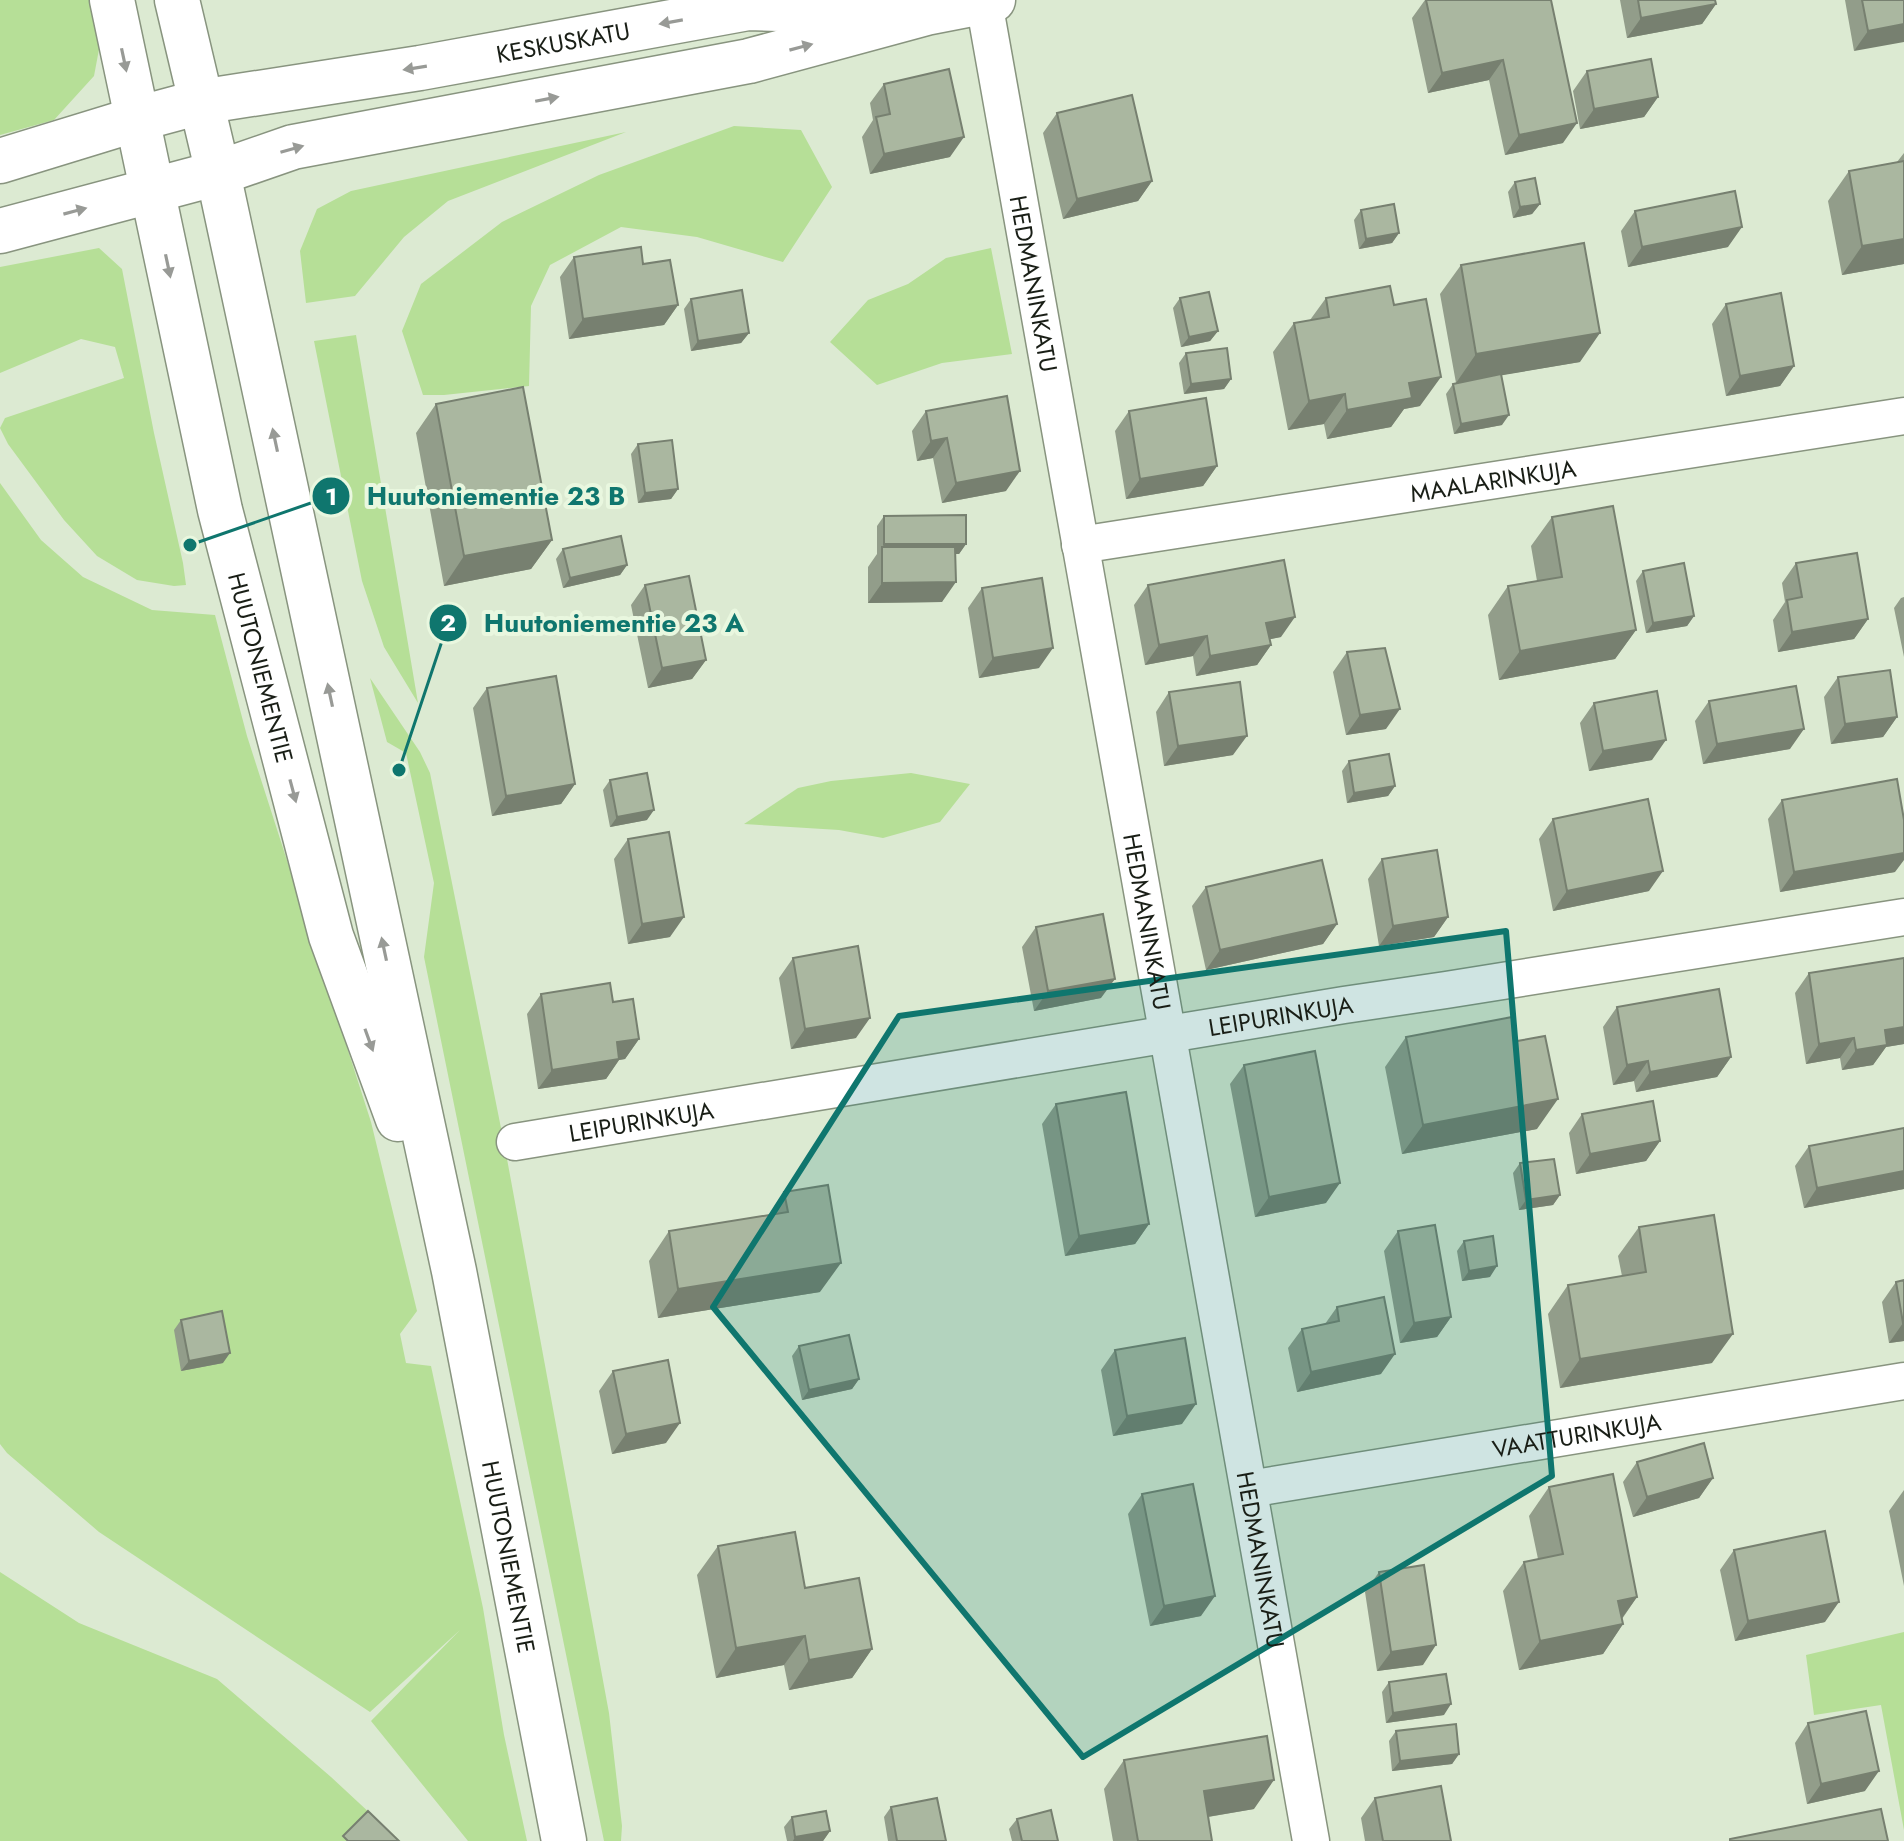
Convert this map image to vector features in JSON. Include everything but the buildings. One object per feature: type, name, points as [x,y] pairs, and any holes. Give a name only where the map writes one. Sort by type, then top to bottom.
[{"type":"main road","name":"HUUTONIEMENTIE","points":[[112,0],[220,510],[331,936],[454,1271]]},
{"type":"main road","name":"HUUTONIEMENTIE","points":[[177,0],[218,173],[454,1271],[564,1841]]},
{"type":"main road","name":"KESKUSKATU","points":[[0,231],[218,173],[293,147],[749,61],[926,13],[988,1]]},
{"type":"main road","name":"KESKUSKATU","points":[[0,161],[200,102],[420,68],[748,8],[926,13]]},
{"type":"street","name":"HEDMANINKATU","points":[[988,1],[1080,545],[1311,1841]]},
{"type":"street","name":"MAALARINKUJA","points":[[1080,545],[1904,416]]},
{"type":"street","name":"LEIPURINKUJA","points":[[515,1142],[1344,1005],[1904,917]]},
{"type":"street","name":"VAATTURINKUJA","points":[[1249,1489],[1904,1381]]},
{"type":"highlighted area","points":[[1506,931],[1552,1476],[1083,1757],[713,1307],[899,1016]]},
{"type":"green space","points":[[0,0],[92,0],[100,44],[94,76],[54,120],[0,135]]},
{"type":"green space","points":[[734,126],[801,130],[832,187],[783,262],[697,237],[621,227],[550,265],[531,306],[529,386],[423,395],[402,331],[421,284],[502,222],[599,175]]},
{"type":"green space","points":[[626,132],[448,201],[404,237],[355,296],[306,303],[300,251],[317,209],[351,191]]},
{"type":"green space","points":[[99,248],[122,269],[186,585],[137,580],[97,556],[64,520],[8,444],[0,428],[5,418],[124,378],[115,347],[81,339],[0,373],[0,267]]},
{"type":"green space","points":[[991,248],[1012,354],[942,363],[877,385],[830,342],[868,300],[908,284],[946,258]]},
{"type":"green space","points":[[356,335],[418,703],[384,647],[362,581],[314,341]]},
{"type":"green space","points":[[0,483],[41,540],[83,577],[152,610],[215,615],[247,736],[371,1122],[417,1311],[400,1334],[406,1363],[431,1366],[483,1608],[504,1735],[527,1841],[468,1841],[371,1721],[460,1630],[370,1712],[99,1532],[0,1444]]},
{"type":"green space","points":[[370,678],[420,752],[430,773],[505,1148],[609,1713],[621,1841],[604,1841],[424,957],[434,883],[406,753],[387,742]]},
{"type":"green space","points":[[911,773],[970,784],[940,822],[883,838],[839,830],[744,824],[798,788],[831,781]]},
{"type":"green space","points":[[0,1572],[79,1623],[217,1679],[400,1841],[0,1841]]},
{"type":"green space","points":[[1904,1632],[1904,1830],[1881,1705],[1814,1715],[1806,1655]]},
{"type":"place","name":"Huutoniementie 23 B","points":[[190,545]]},
{"type":"place","name":"Huutoniementie 23 A","points":[[399,770]]}]
